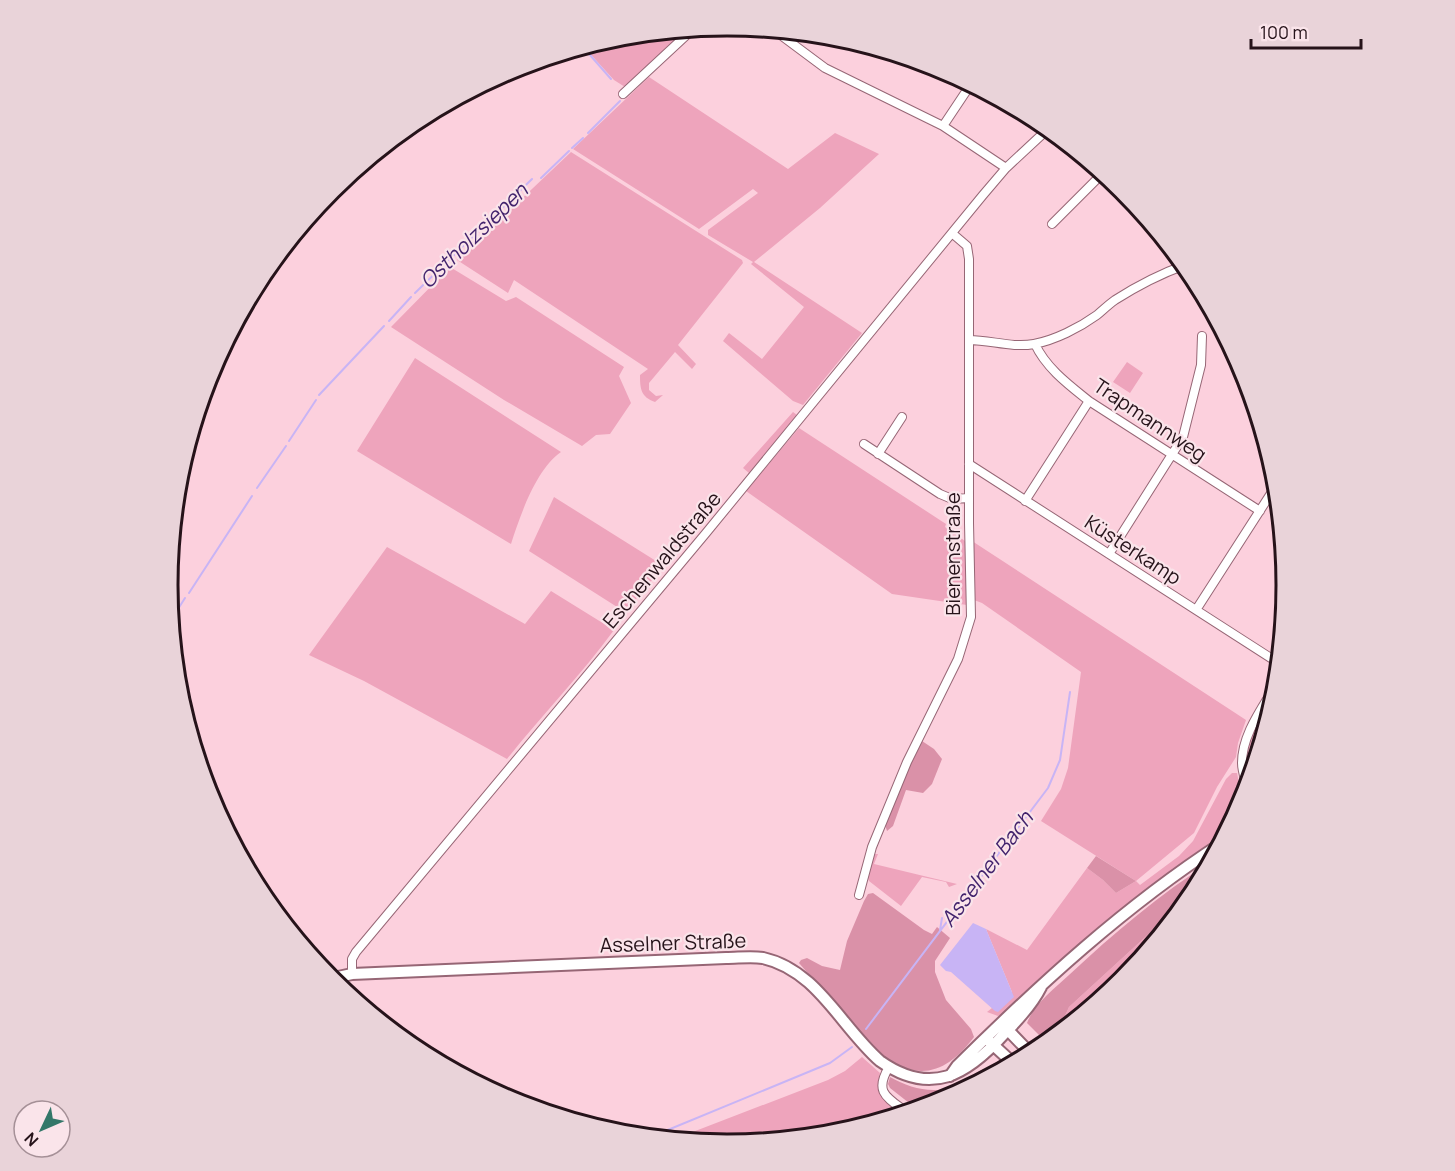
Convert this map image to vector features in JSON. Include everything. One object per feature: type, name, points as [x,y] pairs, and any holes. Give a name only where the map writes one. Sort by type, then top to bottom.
[{"type":"main road","name":"Asselner Straße","points":[[341,976],[352,974],[762,958],[789,967],[806,979],[871,1052],[889,1067],[907,1075],[939,1079],[959,1073],[971,1066],[994,1046],[1004,1027],[1030,994],[1115,922],[1207,853]]},
{"type":"main road","name":"Asselner Straße","points":[[950,1076],[985,1037],[1004,1027]]},
{"type":"main road","points":[[1004,1027],[1024,1047]]},
{"type":"main road","points":[[985,1037],[1007,1058]]},
{"type":"street","points":[[623,94],[683,38]]},
{"type":"street","points":[[787,40],[825,68],[943,126],[1006,168]]},
{"type":"street","points":[[943,126],[966,91]]},
{"type":"street","name":"Eschenwaldstraße","points":[[352,974],[352,959],[1006,168],[1041,135]]},
{"type":"street","points":[[1052,224],[1097,179]]},
{"type":"street","name":"Bienenstraße","points":[[859,895],[872,847],[907,762],[958,659],[970,624],[972,601],[969,498],[968,252],[967,246],[952,234]]},
{"type":"street","points":[[969,340],[984,340],[1010,345],[1035,344],[1078,327],[1141,284],[1176,269]]},
{"type":"street","points":[[1109,554],[1183,437],[1201,365],[1202,336]]},
{"type":"street","name":"Trapmannweg","points":[[1035,344],[1049,366],[1089,401],[1260,512]]},
{"type":"street","points":[[1025,501],[1089,401]]},
{"type":"street","points":[[878,454],[902,417]]},
{"type":"street","points":[[864,444],[940,494],[952,499],[969,498]]},
{"type":"street","name":"Küsterkamp","points":[[969,464],[1272,659]]},
{"type":"street","points":[[1196,610],[1269,498]]},
{"type":"street","points":[[1244,772],[1243,749],[1262,709]]},
{"type":"street","points":[[889,1067],[882,1078],[882,1090],[900,1107]]},
{"type":"shaded area","points":[[676,39],[625,87],[614,80],[590,54]]},
{"type":"shaded area","points":[[649,77],[788,169],[835,133],[879,154],[820,208],[754,262],[862,333],[803,405],[793,401],[723,341],[729,333],[762,359],[804,307],[751,264],[753,262],[708,235],[708,230],[758,193],[753,189],[699,229],[573,149]]},
{"type":"shaded area","points":[[571,152],[742,260],[743,263],[678,345],[696,364],[692,369],[675,352],[649,383],[649,390],[656,396],[663,395],[655,402],[644,395],[641,388],[640,375],[648,369],[514,280],[508,293],[457,260]]},
{"type":"shaded area","points":[[450,267],[506,301],[516,297],[624,367],[619,376],[631,403],[610,434],[596,435],[582,446],[504,400],[391,327]]},
{"type":"shaded area","points":[[415,358],[561,452],[552,460],[537,481],[524,507],[511,544],[357,451]]},
{"type":"shaded area","points":[[1127,362],[1143,373],[1130,393],[1113,382]]},
{"type":"shaded area","points":[[793,412],[797,415],[749,473],[743,468]]},
{"type":"shaded area","points":[[799,428],[946,524],[945,527],[965,541],[967,605],[892,594],[746,491]]},
{"type":"shaded area","points":[[554,497],[664,566],[625,612],[529,551]]},
{"type":"shaded area","points":[[972,541],[1246,720],[1236,757],[1217,787],[1194,833],[1136,881],[1041,821],[1061,789],[1068,768],[1081,672],[982,603],[974,600]]},
{"type":"shaded area","points":[[387,547],[525,624],[551,591],[614,630],[507,759],[364,681],[309,655]]},
{"type":"shaded area","points":[[1260,720],[1247,764],[1247,754]]},
{"type":"shaded area","points":[[922,741],[934,749],[942,759],[932,784],[923,793],[906,790],[893,826],[887,831],[885,825],[901,783]]},
{"type":"shaded area","points":[[1232,773],[1237,773],[1239,785],[1213,841],[1141,895],[1005,1013],[998,1016],[987,1012],[1012,992],[986,929],[1027,950],[1087,868],[1116,893],[1136,881],[1140,885],[1179,856],[1193,841],[1226,779]]},
{"type":"shaded area","points":[[875,854],[878,854],[874,864],[957,884],[949,887],[946,882],[922,877],[901,906],[869,881],[869,867]]},
{"type":"shaded area","points":[[1096,856],[1136,881],[1116,893],[1087,868]]},
{"type":"shaded area","points":[[1195,872],[1161,923],[1069,1007],[1065,1019],[1041,1037],[1027,1023],[1034,1009],[1045,997],[1103,944],[1156,900]]},
{"type":"shaded area","points":[[873,893],[924,930],[932,934],[937,927],[950,938],[935,961],[935,972],[946,1000],[971,1029],[974,1037],[945,1065],[923,1071],[911,1070],[885,1057],[861,1035],[799,963],[807,958],[822,966],[840,970],[847,941],[864,901],[868,894]]},
{"type":"shaded area","points":[[973,923],[986,929],[1014,997],[998,1012],[940,965]]},
{"type":"shaded area","points":[[1161,923],[1116,974],[1065,1019],[1069,1007]]},
{"type":"shaded area","points":[[862,1057],[880,1073],[879,1092],[897,1108],[835,1124],[799,1130],[763,1134],[689,1134],[828,1080],[845,1071]]},
{"type":"shaded area","points":[[890,1077],[926,1090],[950,1087],[910,1104],[888,1084]]},
{"type":"waterway","name":"Ostholzsiepen","points":[[589,54],[611,79]]},
{"type":"waterway","name":"Ostholzsiepen","points":[[588,133],[620,101]]},
{"type":"waterway","name":"Ostholzsiepen","points":[[572,148],[583,138]]},
{"type":"waterway","name":"Ostholzsiepen","points":[[541,178],[569,151]]},
{"type":"waterway","name":"Ostholzsiepen","points":[[415,293],[532,179]]},
{"type":"waterway","name":"Ostholzsiepen","points":[[389,321],[411,297]]},
{"type":"waterway","name":"Ostholzsiepen","points":[[319,395],[384,326]]},
{"type":"waterway","name":"Ostholzsiepen","points":[[289,441],[316,400]]},
{"type":"waterway","name":"Ostholzsiepen","points":[[257,488],[286,446]]},
{"type":"waterway","name":"Ostholzsiepen","points":[[189,593],[252,496]]},
{"type":"waterway","name":"Ostholzsiepen","points":[[179,608],[185,598]]},
{"type":"waterway","name":"Asselner Bach","points":[[866,1029],[1048,788],[1060,760],[1070,692]]},
{"type":"waterway","name":"Asselner Bach","points":[[940,930],[942,918]]},
{"type":"waterway","points":[[665,1131],[830,1063],[852,1047]]}]
